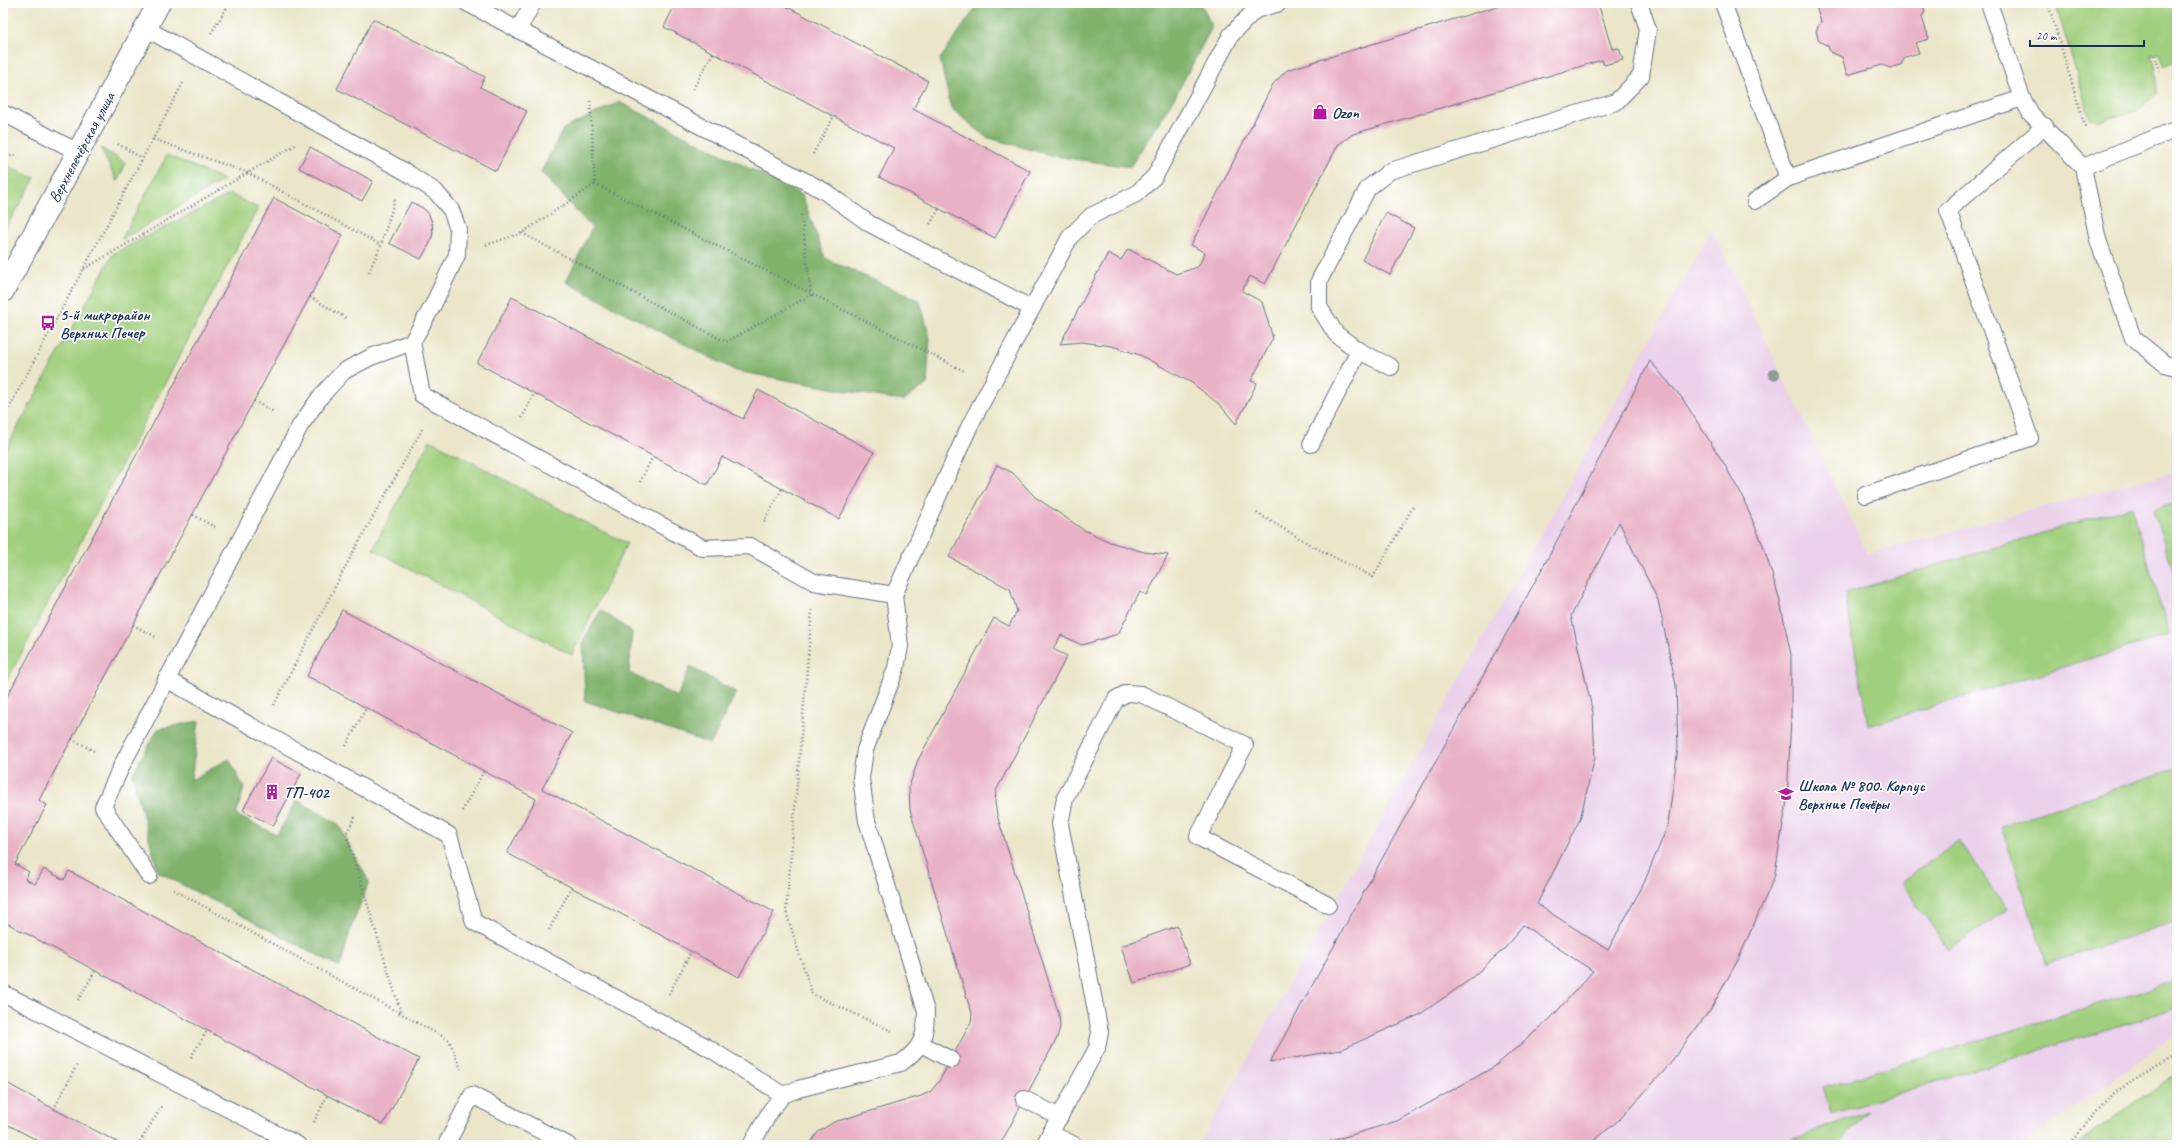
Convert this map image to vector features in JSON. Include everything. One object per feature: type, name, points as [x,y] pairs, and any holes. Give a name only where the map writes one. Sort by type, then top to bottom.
[{"type":"street","name":"Верхнепечёрская улица","points":[[3,291],[159,3]]},
{"type":"lane","points":[[467,3],[800,178],[824,191],[870,224],[1031,308]]},
{"type":"lane","points":[[518,30],[533,3]]},
{"type":"lane","points":[[751,1145],[771,1110],[783,1095],[798,1089],[901,1063],[914,1053],[921,1044],[926,1027],[926,1011],[867,821],[861,778],[865,750],[896,668],[900,646],[894,595],[970,425],[1070,237],[1092,216],[1136,194],[1155,176],[1231,35],[1253,7],[1279,3]]},
{"type":"lane","points":[[1392,367],[1359,351],[1336,334],[1319,307],[1319,281],[1368,188],[1390,171],[1616,102],[1641,76],[1648,29],[1639,3]]},
{"type":"lane","points":[[1723,3],[1788,178]]},
{"type":"lane","points":[[1989,3],[2022,98],[2031,114],[2045,126],[2083,167],[2098,240],[2133,338],[2165,364],[2177,367]]},
{"type":"lane","points":[[145,28],[406,172],[436,192],[451,210],[458,229],[457,255],[432,307],[412,342],[371,358],[344,371],[321,396],[300,426],[166,679],[103,808],[149,876]]},
{"type":"lane","points":[[1755,201],[1788,178],[2022,98]]},
{"type":"lane","points":[[3,112],[78,152]]},
{"type":"lane","points":[[1865,495],[2030,438],[1948,210],[2045,126]]},
{"type":"lane","points":[[2083,167],[2177,129]]},
{"type":"lane","points":[[412,342],[422,395],[702,548],[750,546],[814,582],[894,595]]},
{"type":"lane","points":[[1311,444],[1359,351]]},
{"type":"lane","points":[[166,679],[449,835],[474,922],[707,1047],[783,1095]]},
{"type":"lane","points":[[1074,1145],[1047,1139],[1097,1048],[1100,1032],[1060,824],[1065,798],[1116,699],[1127,693],[1141,694],[1245,745],[1198,837],[1328,905]]},
{"type":"lane","points":[[3,993],[298,1145]]},
{"type":"lane","points":[[921,1044],[951,1060]]},
{"type":"lane","points":[[446,1145],[472,1095],[568,1145]]},
{"type":"lane","points":[[1024,1099],[1060,1117]]},
{"type":"path","points":[[3,419],[197,57],[230,3]]},
{"type":"path","points":[[2048,3],[2086,131],[2083,167]]},
{"type":"path","points":[[679,115],[713,53]]},
{"type":"path","points":[[2155,55],[2160,71]]},
{"type":"path","points":[[595,184],[590,98],[597,102]]},
{"type":"path","points":[[800,178],[834,116]]},
{"type":"path","points":[[83,270],[326,128]]},
{"type":"path","points":[[153,139],[248,173],[381,246]]},
{"type":"path","points":[[117,144],[142,158]]},
{"type":"path","points":[[369,272],[381,246],[398,188],[406,172]]},
{"type":"path","points":[[457,255],[522,233],[595,184]]},
{"type":"path","points":[[595,184],[810,295],[991,384]]},
{"type":"path","points":[[801,210],[810,295]]},
{"type":"path","points":[[522,233],[726,342],[810,295]]},
{"type":"path","points":[[310,297],[346,318]]},
{"type":"path","points":[[260,731],[350,558],[436,403]]},
{"type":"path","points":[[750,546],[782,489]]},
{"type":"path","points":[[1257,513],[1316,548],[1373,577],[1413,507]]},
{"type":"path","points":[[814,582],[786,912],[812,994],[921,1044]]},
{"type":"path","points":[[333,770],[366,708]]},
{"type":"path","points":[[449,835],[484,771]]},
{"type":"path","points":[[369,790],[346,834],[401,1014]]},
{"type":"path","points":[[149,876],[449,1040],[472,1095]]},
{"type":"path","points":[[536,954],[571,888]]},
{"type":"path","points":[[656,1019],[691,952]]},
{"type":"path","points":[[65,1024],[94,970]]},
{"type":"path","points":[[54,1109],[91,1037]]},
{"type":"path","points":[[2068,1145],[2114,1092],[2177,1055]]},
{"type":"path","points":[[138,1145],[177,1082]]},
{"type":"shaded area","name":"Школа № 800. Корпус Верхние Печёры","points":[[1712,229],[1868,554],[2177,471],[2177,1033],[2021,1145],[1199,1145]]},
{"type":"green space","points":[[979,3],[1201,3],[1212,27],[1176,95],[1130,167],[1053,156],[986,137],[951,108],[940,59]]},
{"type":"green space","points":[[2055,3],[2177,3],[2177,62],[2163,66],[2159,53],[2151,55],[2155,69],[2157,93],[2137,111],[2098,121],[2090,118]]},
{"type":"green space","points":[[619,102],[802,195],[825,258],[920,301],[930,338],[927,384],[903,401],[736,371],[566,282],[592,228],[541,172],[563,129]]},
{"type":"green space","points":[[101,148],[126,163],[117,182]]},
{"type":"green space","points":[[167,155],[224,180],[121,240]]},
{"type":"green space","points":[[3,164],[35,178],[3,233]]},
{"type":"green space","points":[[230,194],[258,208],[3,688],[3,454],[113,254]]},
{"type":"green space","points":[[430,440],[627,543],[572,655],[373,549]]},
{"type":"green space","points":[[2177,503],[2177,582],[2153,510]]},
{"type":"green space","points":[[2132,506],[2169,635],[1868,726],[1845,593]]},
{"type":"green space","points":[[601,610],[632,632],[629,673],[677,697],[690,667],[736,692],[711,744],[585,701],[583,641]]},
{"type":"green space","points":[[199,721],[191,780],[229,759],[244,788],[236,815],[277,835],[297,800],[338,824],[369,882],[351,928],[340,967],[158,872],[132,774],[158,729]]},
{"type":"green space","points":[[2177,768],[2177,921],[2047,964],[2001,826]]},
{"type":"green space","points":[[1959,841],[2007,909],[1949,950],[1901,882]]},
{"type":"green space","points":[[2177,980],[2177,1008],[1831,1114],[1823,1088]]},
{"type":"green space","points":[[2177,1073],[2177,1145],[2075,1145]]},
{"type":"green space","points":[[1867,1111],[1838,1145],[1779,1145]]},
{"type":"building","points":[[676,3],[780,3],[928,81],[913,109],[1030,171],[995,238],[879,177],[894,148],[664,27]]},
{"type":"building","points":[[1507,3],[1598,3],[1612,49],[1619,48],[1623,60],[1604,65],[1602,60],[1353,134],[1338,145],[1265,284],[1250,276],[1242,291],[1262,302],[1273,338],[1251,381],[1257,383],[1236,424],[1220,405],[1192,383],[1140,355],[1112,346],[1082,342],[1060,344],[1108,253],[1121,260],[1128,249],[1176,274],[1198,267],[1205,253],[1191,245],[1273,84],[1287,70]]},
{"type":"building","points":[[1815,3],[1922,3],[1925,11],[1922,17],[1929,39],[1915,43],[1919,53],[1905,57],[1901,65],[1890,68],[1882,65],[1847,75],[1842,57],[1830,52],[1828,46],[1819,41],[1816,31],[1821,21]]},
{"type":"building","points":[[373,19],[485,77],[480,87],[527,111],[496,171],[337,89]]},
{"type":"building","points":[[310,147],[373,181],[362,201],[299,168]]},
{"type":"building","points":[[274,198],[343,235],[39,800],[47,805],[15,864],[29,872],[25,879],[35,884],[44,869],[64,880],[69,871],[419,1059],[383,1125],[3,921],[3,704]]},
{"type":"building","points":[[411,202],[423,208],[429,214],[432,223],[433,233],[430,243],[421,259],[389,243]]},
{"type":"building","points":[[1386,213],[1414,228],[1390,275],[1362,260]]},
{"type":"building","points":[[512,297],[743,419],[758,390],[874,452],[839,519],[722,457],[707,485],[477,363]]},
{"type":"building","points":[[1650,361],[1682,398],[1723,462],[1743,498],[1763,545],[1779,597],[1791,655],[1791,717],[1787,801],[1774,878],[1738,960],[1710,1010],[1664,1071],[1620,1119],[1589,1145],[1318,1145],[1397,1121],[1494,1067],[1550,1019],[1593,971],[1523,925],[1504,949],[1468,981],[1419,1015],[1340,1050],[1270,1062],[1548,558]],"holes":[[[1619,522],[1658,600],[1676,685],[1678,748],[1668,825],[1644,883],[1608,950],[1537,904],[1580,819],[1595,757],[1593,713],[1571,616]]]},
{"type":"building","points":[[997,465],[1013,473],[1035,497],[1084,530],[1110,542],[1144,552],[1168,555],[1147,595],[1140,592],[1118,634],[1082,645],[1061,635],[1053,649],[1067,656],[996,791],[995,803],[997,815],[1059,1015],[1060,1027],[1057,1038],[1000,1145],[809,1145],[818,1132],[834,1122],[921,1096],[931,1091],[940,1080],[971,1022],[972,1013],[910,810],[909,787],[918,760],[994,618],[1009,626],[1017,611],[1010,589],[949,557]]},
{"type":"building","points":[[342,610],[572,733],[542,789],[774,912],[739,977],[507,853],[536,799],[307,676]]},
{"type":"building","name":"ТП-402","points":[[271,758],[301,774],[273,826],[243,810]]},
{"type":"building","points":[[1177,926],[1190,964],[1134,983],[1121,946]]},
{"type":"building","points":[[3,1081],[123,1145],[46,1145],[3,1122]]},
{"type":"place","name":"Ozon","points":[[1320,112]]},
{"type":"place","name":"5-й микрорайон Верхних Печер","points":[[48,323]]},
{"type":"place","name":"ТП-402","points":[[272,792]]},
{"type":"place","name":"Школа № 800. Корпус Верхние Печёры","points":[[1786,794]]}]
